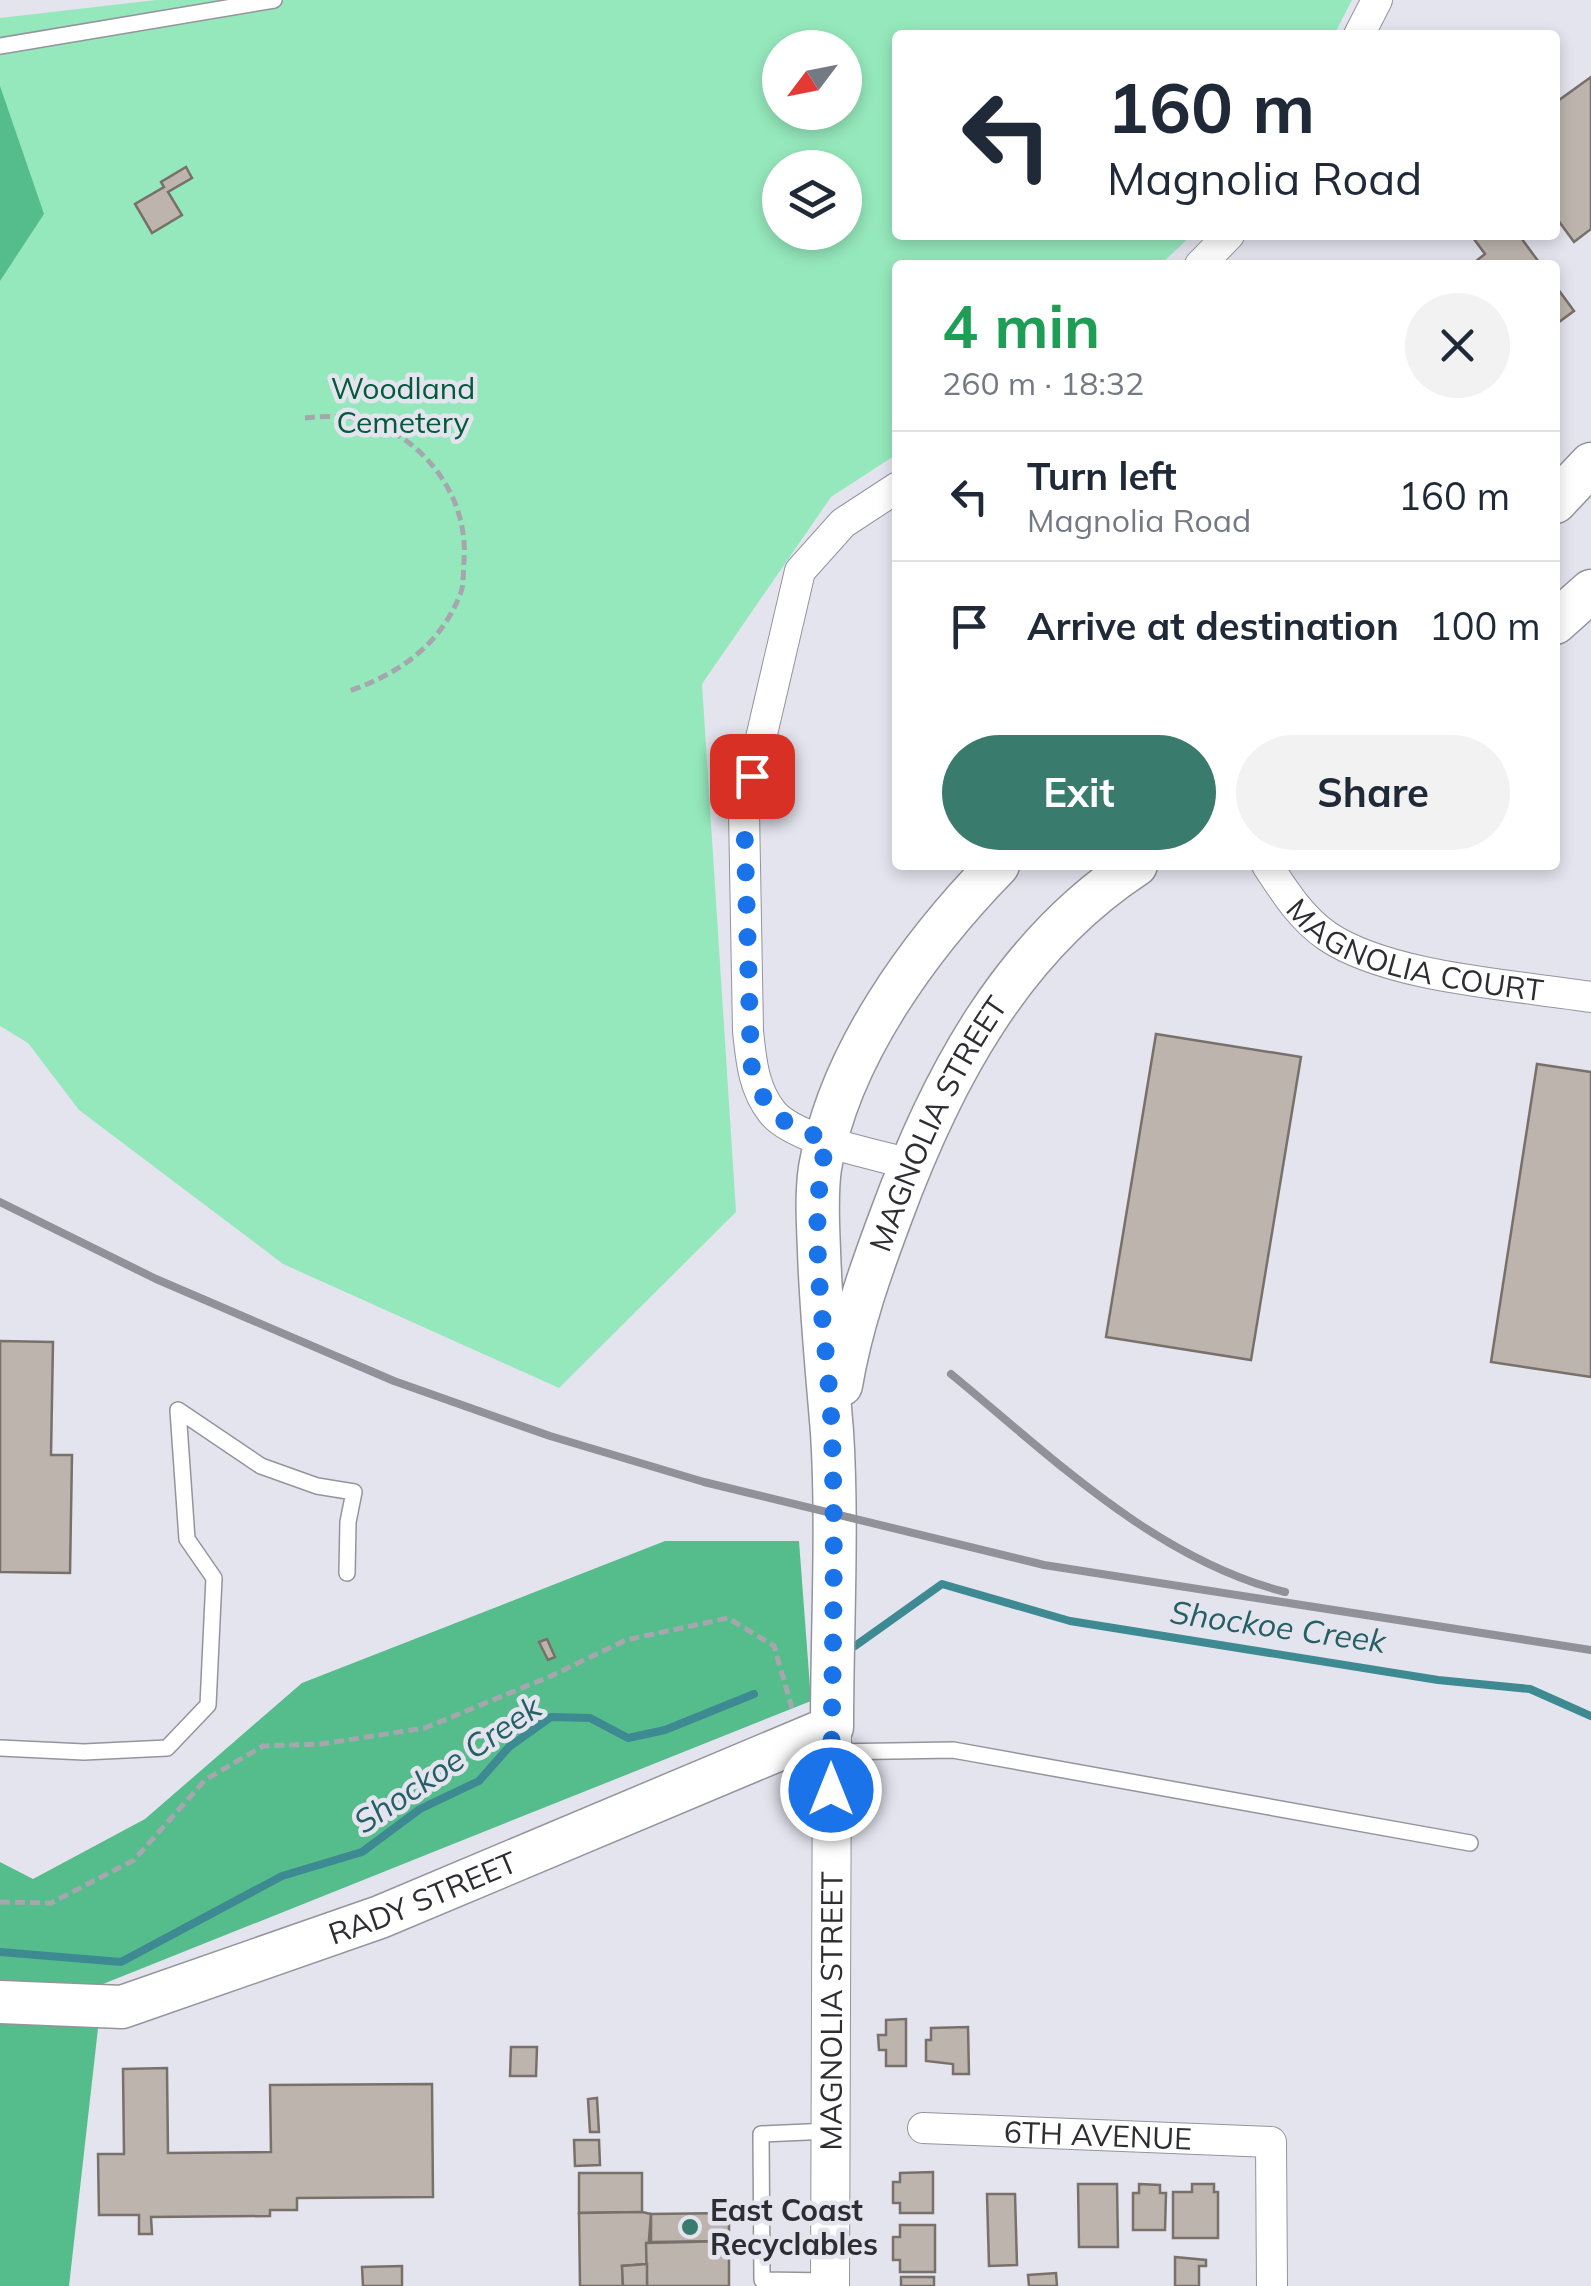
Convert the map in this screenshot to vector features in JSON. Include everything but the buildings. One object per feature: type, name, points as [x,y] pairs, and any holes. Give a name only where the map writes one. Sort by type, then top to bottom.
[{"type":"main road","points":[[1560,497],[1591,464]]},
{"type":"main road","points":[[1560,618],[1591,590]]},
{"type":"main road","name":"MAGNOLIA STREET","points":[[832,1434],[822,1340],[818,1215],[820,1167],[827,1140],[860,1056],[886,1006],[941,929],[994,870]]},
{"type":"main road","name":"MAGNOLIA STREET","points":[[821,1739],[832,1434],[850,1333],[910,1164],[945,1086],[1000,998],[1058,930],[1130,870]]},
{"type":"main road","name":"RADY STREET","points":[[0,2002],[122,2007],[380,1918],[821,1739]]},
{"type":"street","points":[[1362,30],[1377,0]]},
{"type":"street","points":[[1205,260],[1224,240]]},
{"type":"street","points":[[892,491],[842,523],[800,570],[744,811],[751,1064],[759,1090],[772,1112],[793,1128],[910,1164]]},
{"type":"street","name":"MAGNOLIA COURT","points":[[1272,870],[1303,914],[1324,934],[1362,956],[1406,968],[1591,997]]},
{"type":"street","name":"MAGNOLIA STREET","points":[[821,1739],[830,2284]]},
{"type":"street","name":"6TH AVENUE","points":[[924,2128],[1271,2142],[1272,2286]]},
{"type":"lane","points":[[0,46],[274,0]]},
{"type":"lane","points":[[0,1748],[84,1752],[167,1748],[208,1705],[214,1578],[188,1539],[178,1410],[261,1466],[317,1486],[354,1492],[348,1522],[347,1573]]},
{"type":"lane","points":[[821,1739],[953,1750],[1470,1843]]},
{"type":"lane","points":[[830,2131],[761,2134],[762,2280],[830,2284]]},
{"type":"path","points":[[305,418],[338,414],[387,428],[431,462],[459,508],[466,536],[462,589],[438,633],[411,661],[384,679],[350,691]]},
{"type":"path","points":[[0,1902],[50,1903],[134,1860],[204,1780],[263,1746],[320,1744],[424,1728],[551,1676],[626,1640],[728,1618],[774,1646],[821,1739]]},
{"type":"green space","name":"Woodland Cemetery","points":[[156,0],[1352,0],[1337,30],[892,30],[892,240],[1187,240],[1165,260],[892,260],[892,457],[831,497],[702,684],[736,1212],[559,1388],[283,1264],[79,1110],[28,1043],[0,1026],[0,18]]},
{"type":"green space","points":[[0,86],[44,214],[0,281]]},
{"type":"green space","points":[[665,1541],[799,1541],[811,1701],[103,1984],[69,2286],[0,2286],[0,1862],[33,1879],[145,1819],[302,1683]]},
{"type":"waterway","name":"Shockoe Creek","points":[[855,1646],[942,1584],[1070,1621],[1438,1680],[1530,1689],[1591,1716]]},
{"type":"waterway","name":"Shockoe Creek","points":[[0,1952],[121,1962],[282,1876],[362,1852],[420,1809],[479,1781],[509,1747],[551,1717],[590,1718],[628,1738],[665,1730],[754,1694]]},
{"type":"railway","points":[[0,1202],[156,1279],[394,1381],[550,1436],[704,1482],[1044,1565],[1591,1650]]},
{"type":"railway","points":[[951,1374],[1067,1471],[1149,1530],[1237,1577],[1285,1592]]},
{"type":"place","name":"East Coast Recyclables","points":[[690,2227]]},
{"type":"route","points":[[752,776],[744,811],[751,1064],[759,1090],[782,1122],[827,1140],[818,1197],[822,1340],[832,1434],[831,1790]]}]
